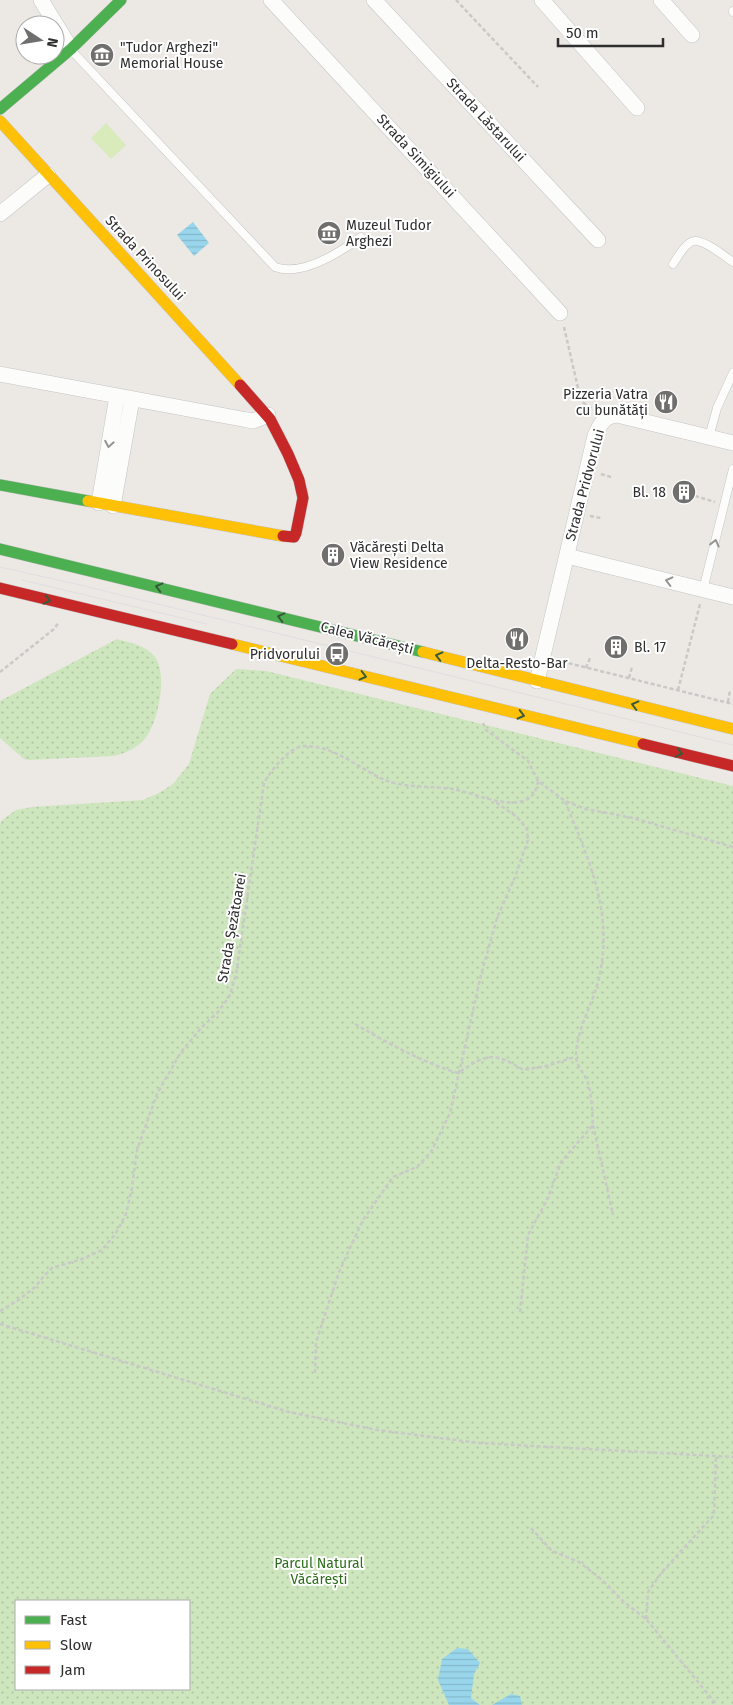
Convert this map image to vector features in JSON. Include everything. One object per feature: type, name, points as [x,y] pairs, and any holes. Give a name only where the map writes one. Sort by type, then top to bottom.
[{"type":"main road","points":[[0,109],[71,49],[122,0]]},
{"type":"main road","name":"Strada Prinosului","points":[[0,120],[268,415],[302,489],[303,498],[296,533],[290,537],[106,504]]},
{"type":"main road","points":[[0,485],[106,504]]},
{"type":"main road","name":"Calea Văcărești","points":[[0,549],[205,602],[733,730]]},
{"type":"main road","points":[[0,588],[733,766]]},
{"type":"main road","points":[[196,636],[200,622]]},
{"type":"street","points":[[41,0],[71,49]]},
{"type":"street","name":"Strada Simigiului","points":[[271,0],[560,313]]},
{"type":"street","name":"Strada Lăstarului","points":[[374,0],[598,240]]},
{"type":"street","points":[[542,0],[638,108]]},
{"type":"street","points":[[661,0],[692,35]]},
{"type":"street","points":[[0,214],[48,175]]},
{"type":"street","points":[[0,374],[253,421],[268,415]]},
{"type":"street","points":[[106,504],[125,397]]},
{"type":"street","name":"Strada Pridvorului","points":[[537,681],[595,436],[605,418],[625,416],[733,444]]},
{"type":"street","points":[[0,490],[20,489]]},
{"type":"street","points":[[567,556],[733,597]]},
{"type":"lane","points":[[71,49],[275,267],[284,270],[295,270],[338,254],[361,238]]},
{"type":"lane","points":[[673,264],[693,240],[706,244],[733,262]]},
{"type":"lane","points":[[708,437],[717,408],[733,373]]},
{"type":"lane","points":[[703,590],[733,469]]},
{"type":"path","points":[[456,0],[538,87]]},
{"type":"path","points":[[560,313],[581,402],[605,418]]},
{"type":"path","points":[[695,496],[724,504]]},
{"type":"path","points":[[678,690],[703,590]]},
{"type":"path","points":[[0,672],[54,630],[61,618]]},
{"type":"path","points":[[542,657],[733,704]]},
{"type":"path","points":[[586,668],[590,658]]},
{"type":"path","points":[[628,678],[632,667]]},
{"type":"path","points":[[728,702],[730,690]]},
{"type":"path","points":[[475,704],[486,730],[528,761],[538,781],[565,801],[586,809],[633,818],[733,847]]},
{"type":"path","name":"Strada Șezătoarei","points":[[0,1311],[35,1287],[52,1268],[82,1259],[102,1250],[116,1233],[126,1214],[132,1188],[137,1150],[157,1094],[181,1052],[218,1012],[228,997],[236,975],[264,782],[271,770],[283,758],[304,746],[340,754],[386,781],[451,789],[493,800]]},
{"type":"path","points":[[493,800],[524,801],[533,795],[538,781]]},
{"type":"path","points":[[315,1374],[316,1342],[339,1272],[364,1220],[393,1177],[417,1167],[431,1152],[450,1113],[481,975],[497,918],[515,877],[528,840],[527,829],[517,817],[493,800]]},
{"type":"path","points":[[565,801],[597,883],[602,908],[602,967],[597,987],[579,1033],[575,1057],[588,1082],[592,1102],[593,1125],[612,1214]]},
{"type":"path","points":[[355,1024],[388,1043],[436,1066],[458,1073]]},
{"type":"path","points":[[458,1073],[474,1062],[491,1056],[507,1060],[523,1070],[546,1066],[575,1057]]},
{"type":"path","points":[[520,1312],[528,1235],[548,1198],[562,1162],[593,1125]]},
{"type":"path","points":[[0,1324],[289,1412],[377,1430],[478,1442],[733,1457]]},
{"type":"path","points":[[646,1619],[648,1592],[662,1572],[714,1515],[716,1456]]},
{"type":"path","points":[[531,1528],[552,1551],[579,1562],[646,1619],[717,1705]]},
{"type":"green space","points":[[106,123],[126,145],[111,159],[91,138]]},
{"type":"green space","points":[[117,639],[138,645],[147,650],[155,657],[159,665],[161,686],[158,709],[151,729],[140,743],[128,751],[114,756],[28,760],[24,759],[0,738],[0,701]]},
{"type":"green space","name":"Parcul Natural Văcărești","points":[[236,669],[266,671],[733,786],[733,1705],[0,1705],[0,824],[1,821],[16,810],[32,807],[143,800],[173,784],[189,764],[210,694]]},
{"type":"water","points":[[193,222],[209,243],[194,256],[177,235]]},
{"type":"water","points":[[457,1648],[468,1649],[480,1663],[474,1674],[471,1698],[480,1705],[449,1705],[438,1680],[442,1659]]},
{"type":"water","points":[[511,1694],[520,1696],[522,1705],[492,1705]]},
{"type":"tram line","points":[[0,567],[733,745]]},
{"type":"tram line","points":[[22,580],[207,624]]},
{"type":"traffic: fast","points":[[0,109],[71,49],[121,0]]},
{"type":"traffic: fast","points":[[0,485],[88,501]]},
{"type":"traffic: fast","points":[[0,549],[423,652]]},
{"type":"traffic: slow","points":[[0,121],[240,385]]},
{"type":"traffic: slow","points":[[88,501],[283,536]]},
{"type":"traffic: slow","points":[[232,644],[643,744]]},
{"type":"traffic: slow","points":[[423,652],[733,729]]},
{"type":"traffic: jam","points":[[240,385],[270,419],[299,480],[303,498],[296,533],[294,537],[283,536]]},
{"type":"traffic: jam","points":[[0,588],[232,644]]},
{"type":"traffic: jam","points":[[643,744],[733,766]]},
{"type":"place","name":"\"Tudor Arghezi\" Memorial House","points":[[102,55]]},
{"type":"place","name":"Muzeul Tudor Arghezi","points":[[329,233]]},
{"type":"place","name":"Pizzeria Vatra cu bunătăți","points":[[666,402]]},
{"type":"place","name":"Bl. 18","points":[[684,492]]},
{"type":"place","name":"Văcărești Delta View Residence","points":[[333,555]]},
{"type":"place","name":"Delta-Resto-Bar","points":[[517,639]]},
{"type":"place","name":"Bl. 17","points":[[616,647]]},
{"type":"place","name":"Pridvorului","points":[[337,654]]}]
